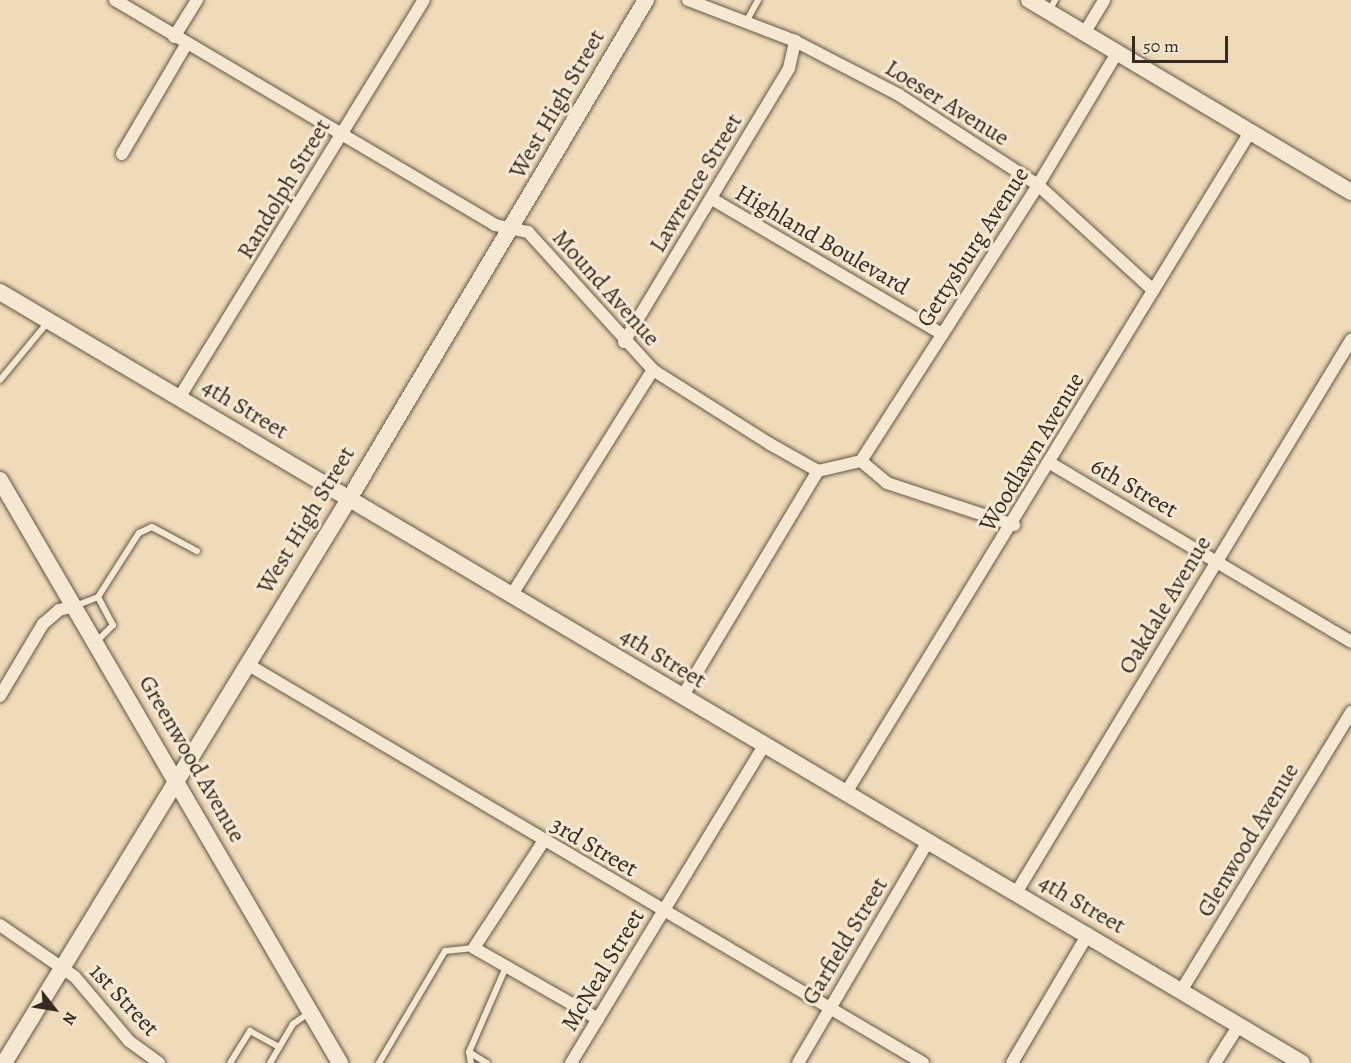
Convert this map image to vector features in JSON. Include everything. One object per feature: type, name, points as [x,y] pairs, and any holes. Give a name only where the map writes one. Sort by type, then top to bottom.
[{"type":"street","name":"Mound Avenue","points":[[115,0],[186,45],[495,225],[528,232],[624,342],[653,370],[819,471]]},
{"type":"street","points":[[174,37],[197,0]]},
{"type":"street","name":"Randolph Street","points":[[179,398],[424,0]]},
{"type":"street","name":"West High Street","points":[[4,1063],[175,780],[349,499],[646,0]]},
{"type":"street","name":"Loeser Avenue","points":[[688,0],[795,41],[880,84],[1038,185],[1153,290]]},
{"type":"street","points":[[1029,0],[1052,6],[1117,53],[1351,192]]},
{"type":"street","points":[[1085,32],[1104,0]]},
{"type":"street","name":"Lawrence Street","points":[[624,342],[789,68],[795,41]]},
{"type":"street","points":[[122,154],[186,45]]},
{"type":"street","name":"Gettysburg Avenue","points":[[861,462],[1038,185],[1117,53]]},
{"type":"street","name":"Woodlawn Avenue","points":[[847,791],[1014,525],[1153,290],[1250,132]]},
{"type":"street","name":"Highland Boulevard","points":[[711,199],[942,334]]},
{"type":"street","name":"4th Street","points":[[0,292],[764,746],[847,791],[1302,1063]]},
{"type":"street","name":"Oakdale Avenue","points":[[1017,893],[1351,339]]},
{"type":"street","points":[[511,596],[653,370]]},
{"type":"street","points":[[682,697],[819,471],[861,462],[887,483],[1014,525]]},
{"type":"street","name":"6th Street","points":[[1050,463],[1351,642]]},
{"type":"street","name":"Greenwood Avenue","points":[[2,489],[96,641],[309,1013],[340,1063]]},
{"type":"street","points":[[0,696],[43,624],[59,610],[75,606]]},
{"type":"street","name":"3rd Street","points":[[247,664],[543,842],[923,1063]]},
{"type":"street","name":"Glenwood Avenue","points":[[1180,991],[1351,712]]},
{"type":"street","name":"McNeal Street","points":[[571,1063],[764,746]]},
{"type":"street","name":"Garfield Street","points":[[798,1063],[928,841]]},
{"type":"street","points":[[543,842],[474,948],[598,1018]]},
{"type":"street","name":"1st Street","points":[[0,925],[63,967],[129,1041],[159,1063]]},
{"type":"street","points":[[1012,1063],[1088,934]]},
{"type":"street","points":[[1215,1063],[1239,1025]]},
{"type":"lane","points":[[745,22],[758,0]]},
{"type":"lane","points":[[0,380],[48,321]]},
{"type":"lane","points":[[75,606],[98,597],[139,533],[152,527],[197,551]]},
{"type":"lane","points":[[96,641],[113,626],[98,597]]},
{"type":"lane","points":[[379,1063],[445,951],[474,948]]},
{"type":"lane","points":[[471,1063],[469,1052],[506,966]]},
{"type":"lane","points":[[270,1063],[293,1024],[309,1013]]},
{"type":"lane","points":[[231,1063],[250,1030],[279,1047]]},
{"type":"lane","points":[[469,1052],[487,1063]]}]
